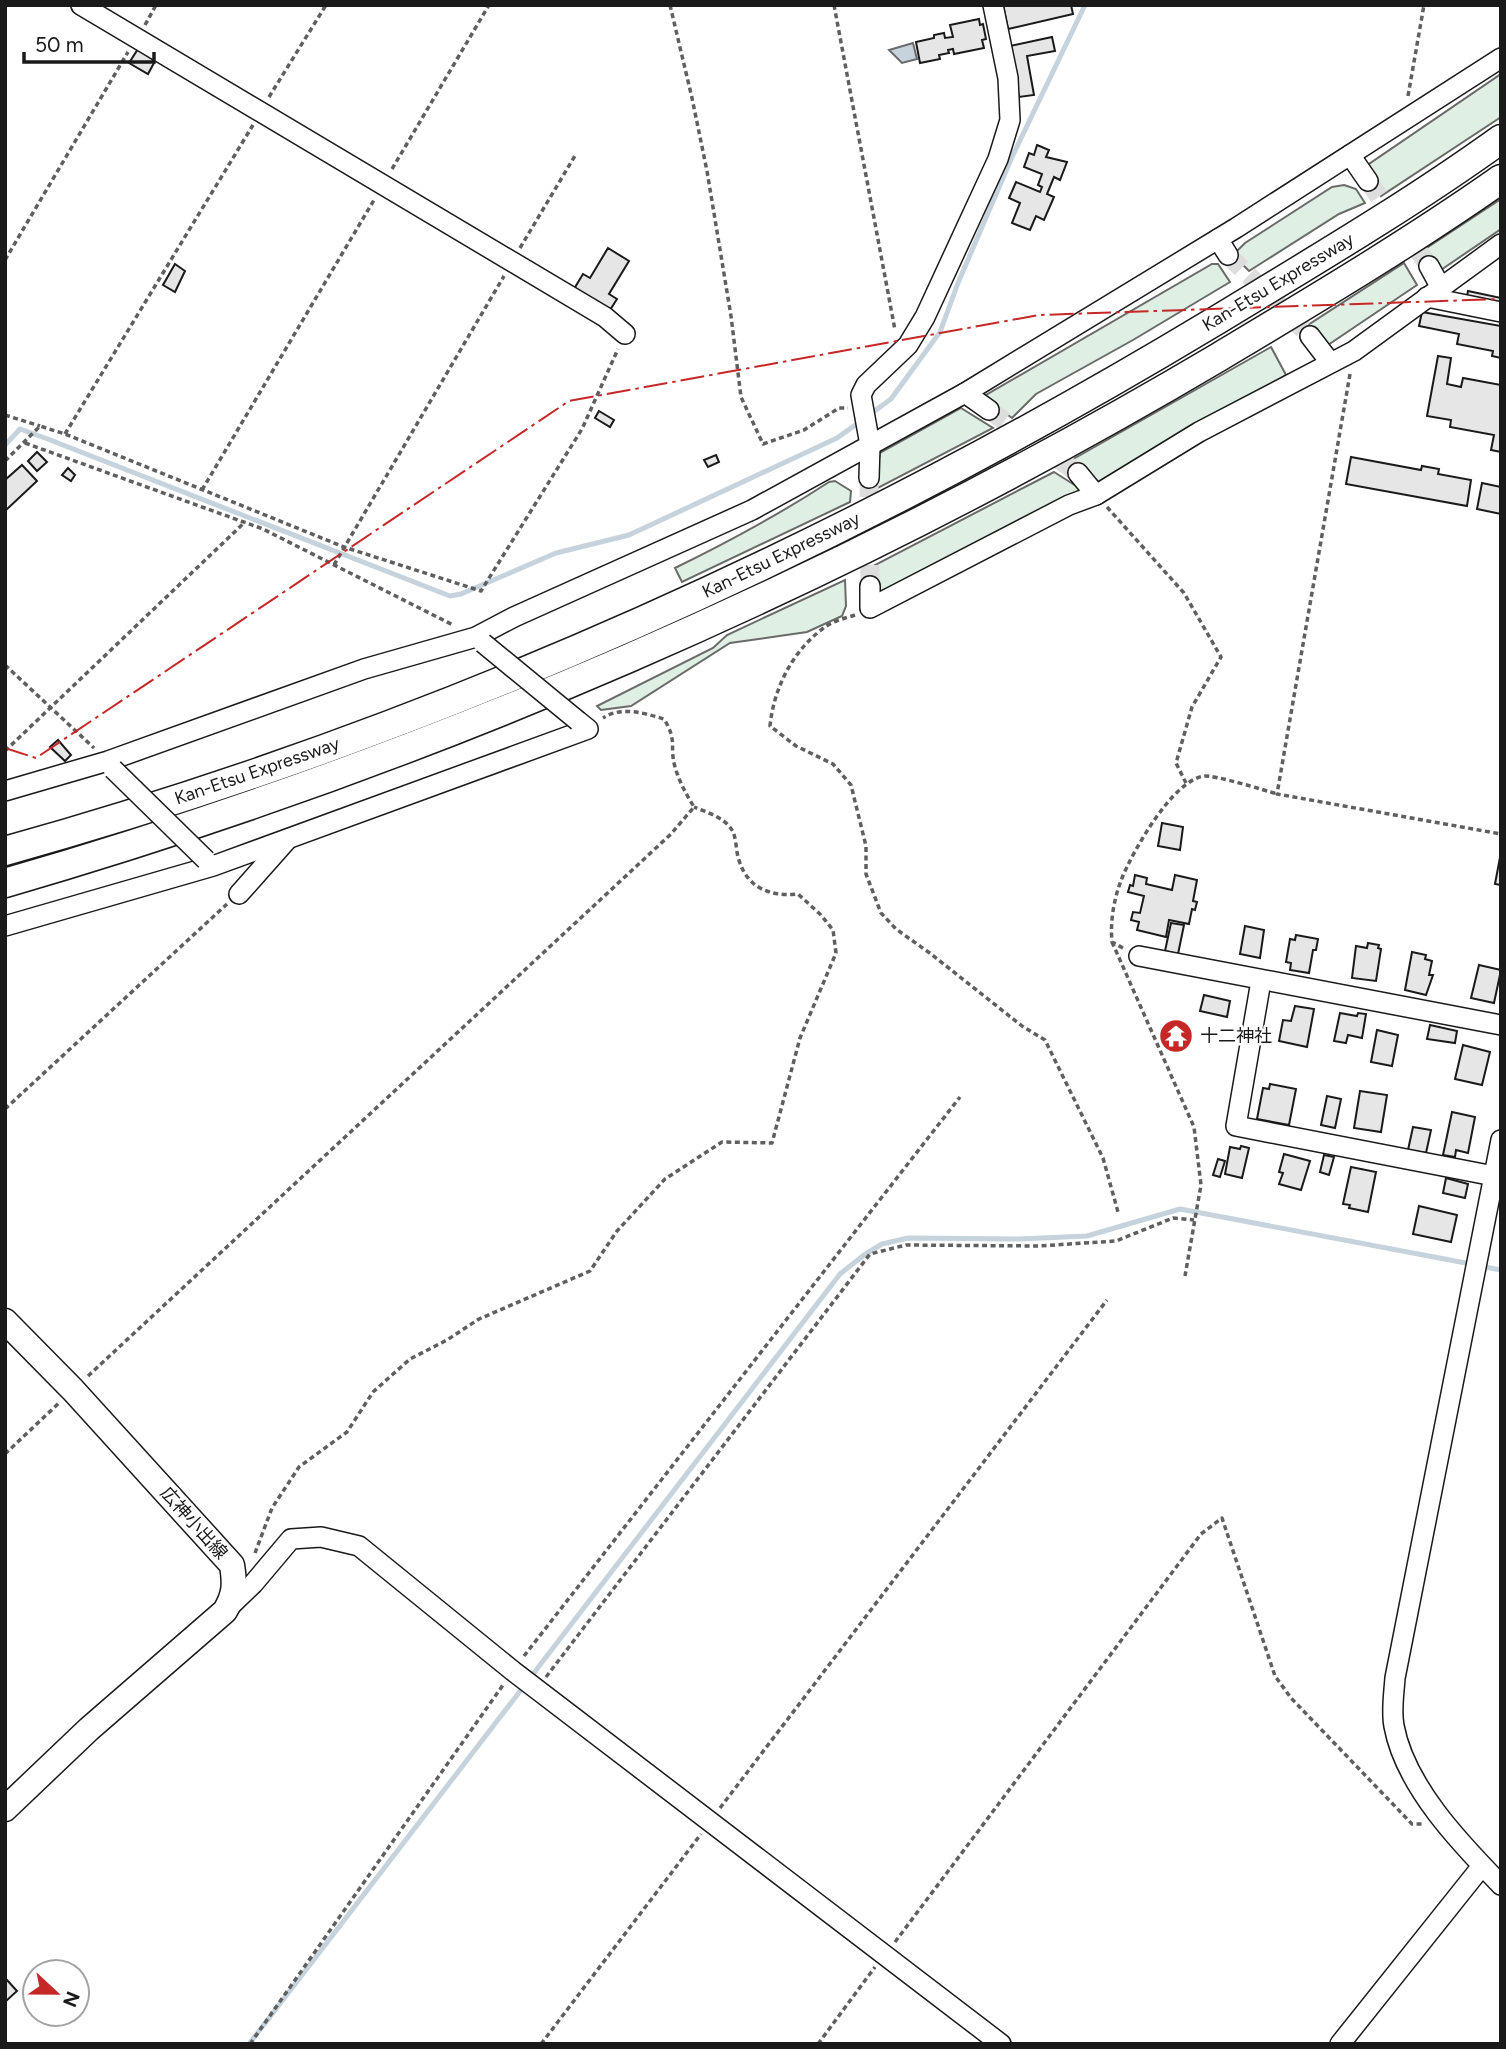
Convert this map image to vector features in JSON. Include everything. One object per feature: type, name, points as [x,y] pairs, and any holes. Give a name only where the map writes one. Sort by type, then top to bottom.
[{"type":"highway","name":"Kan-Etsu Expressway","points":[[5,851],[215,788],[351,738],[477,690],[649,617],[776,559],[1044,422],[1318,259],[1501,139]]},
{"type":"highway","name":"Kan-Etsu Expressway","points":[[5,883],[82,861],[358,767],[622,661],[786,587],[914,526],[1066,446],[1343,283],[1501,179]]},
{"type":"main road","name":"広神小出線","points":[[5,1321],[73,1390],[232,1564],[236,1584],[233,1597],[225,1611]]},
{"type":"main road","points":[[5,1809],[89,1728],[225,1611]]},
{"type":"street","points":[[81,5],[605,317],[625,334]]},
{"type":"street","points":[[869,478],[870,445],[861,396],[866,386],[908,345],[925,317],[998,159],[1010,120],[1008,78],[993,5]]},
{"type":"street","points":[[5,791],[110,765],[364,669],[479,640],[514,617],[752,510],[1223,247],[1350,155],[1501,58]]},
{"type":"street","points":[[1350,155],[1368,181]]},
{"type":"street","points":[[870,586],[870,608],[1069,505],[1096,495],[1199,432],[1354,351],[1501,244]]},
{"type":"street","points":[[1429,266],[1434,293]]},
{"type":"street","points":[[1434,293],[1501,312]]},
{"type":"street","points":[[1310,335],[1330,362]]},
{"type":"street","points":[[965,393],[989,410]]},
{"type":"street","points":[[1078,473],[1096,495]]},
{"type":"street","points":[[5,926],[288,839],[583,725],[479,640]]},
{"type":"street","points":[[110,765],[210,863]]},
{"type":"street","points":[[239,894],[288,839]]},
{"type":"street","points":[[1139,956],[1501,1026]]},
{"type":"street","points":[[1261,981],[1236,1126],[1495,1184]]},
{"type":"street","points":[[1501,1140],[1495,1184],[1395,1678],[1393,1724],[1401,1754],[1424,1795],[1501,1885]]},
{"type":"street","points":[[225,1611],[253,1584],[291,1539],[321,1537],[359,1546],[513,1671],[1001,2044]]},
{"type":"street","points":[[1339,2044],[1482,1866]]},
{"type":"path","points":[[5,260],[156,5]]},
{"type":"path","points":[[65,435],[326,5]]},
{"type":"path","points":[[202,490],[489,5]]},
{"type":"path","points":[[670,5],[707,171],[741,397],[753,425],[763,444],[804,430],[839,408],[862,407]]},
{"type":"path","points":[[834,5],[900,353]]},
{"type":"path","points":[[1404,120],[1424,5]]},
{"type":"path","points":[[520,249],[576,154]]},
{"type":"path","points":[[334,565],[506,273]]},
{"type":"path","points":[[5,415],[65,435],[344,547],[481,591],[582,429],[625,334]]},
{"type":"path","points":[[1278,794],[1354,351]]},
{"type":"path","points":[[5,461],[40,426]]},
{"type":"path","points":[[25,443],[245,522],[479,640]]},
{"type":"path","points":[[1096,495],[1184,593],[1221,657],[1192,707],[1175,763],[1186,783]]},
{"type":"path","points":[[5,751],[245,522]]},
{"type":"path","points":[[870,608],[827,625],[809,640],[789,664],[772,705],[770,726],[796,746],[833,765],[850,785],[866,846],[866,874],[880,913],[1022,1026],[1045,1040],[1102,1158],[1118,1212]]},
{"type":"path","points":[[5,665],[110,765]]},
{"type":"path","points":[[253,1584],[252,1565],[258,1540],[272,1508],[299,1467],[347,1432],[373,1392],[410,1359],[447,1340],[479,1319],[590,1271],[617,1231],[665,1180],[722,1142],[772,1143],[800,1038],[836,953],[833,930],[821,915],[797,894],[780,896],[754,885],[743,873],[732,830],[716,816],[694,807],[681,784],[674,764],[673,735],[664,719],[637,711],[609,714],[583,725]]},
{"type":"path","points":[[1185,1276],[1201,1185],[1194,1128],[1112,942],[1110,925],[1121,879],[1160,809],[1186,783],[1205,776],[1278,794],[1501,835]]},
{"type":"path","points":[[5,1454],[671,834],[694,807]]},
{"type":"path","points":[[5,1109],[239,894]]},
{"type":"path","points":[[1112,942],[1139,956]]},
{"type":"path","points":[[250,2044],[513,1671],[960,1097]]},
{"type":"path","points":[[537,1689],[870,1254],[906,1245],[1038,1245],[1116,1241],[1173,1219],[1194,1220]]},
{"type":"path","points":[[541,2044],[1107,1300]]},
{"type":"path","points":[[818,2044],[1202,1534],[1222,1518],[1275,1676],[1291,1698],[1412,1824],[1447,1825]]},
{"type":"green space","points":[[1501,74],[1501,117],[1381,196],[1366,173],[1369,164]]},
{"type":"green space","points":[[1344,185],[1356,189],[1365,203],[1339,214],[1249,271],[1235,257],[1235,253],[1245,243],[1332,187]]},
{"type":"green space","points":[[1501,199],[1501,229],[1438,272],[1422,251]]},
{"type":"green space","points":[[1404,263],[1417,285],[1325,347],[1305,327]]},
{"type":"green space","points":[[1212,264],[1218,264],[1230,282],[1036,394],[1012,418],[985,398],[986,395]]},
{"type":"green space","points":[[1271,347],[1286,375],[1210,422],[1098,484],[1068,462]]},
{"type":"green space","points":[[961,408],[993,428],[874,490],[880,453]]},
{"type":"green space","points":[[1054,472],[1081,489],[1060,505],[887,592],[878,591],[873,586],[873,566]]},
{"type":"green space","points":[[835,481],[851,491],[850,502],[682,582],[675,568]]},
{"type":"green space","points":[[845,580],[846,606],[842,616],[807,632],[730,643],[631,706],[601,710],[597,706],[713,648],[727,635]]},
{"type":"shaded area","points":[[913,43],[917,59],[902,63],[889,50]]},
{"type":"building","points":[[1003,5],[1071,5],[1073,14],[1008,29]]},
{"type":"building","points":[[979,19],[980,25],[983,24],[986,39],[982,40],[984,48],[954,54],[953,49],[948,50],[949,53],[939,55],[940,59],[920,63],[916,42],[944,33],[945,38],[953,37],[950,25]]},
{"type":"building","points":[[1052,37],[1055,51],[1027,56],[1034,95],[1019,97],[1010,46]]},
{"type":"building","points":[[138,49],[155,61],[148,74],[129,63]]},
{"type":"building","points":[[1037,145],[1049,150],[1046,157],[1067,162],[1060,180],[1054,177],[1047,194],[1054,197],[1044,220],[1036,216],[1030,230],[1012,223],[1020,203],[1009,198],[1016,182],[1040,192],[1042,187],[1038,185],[1042,174],[1024,167],[1029,153],[1034,155]]},
{"type":"building","points":[[608,248],[629,261],[609,294],[617,299],[610,310],[574,289],[583,274],[590,278]]},
{"type":"building","points":[[175,264],[185,271],[175,292],[163,285]]},
{"type":"building","points":[[1468,291],[1501,298],[1501,302],[1466,301]]},
{"type":"building","points":[[1422,312],[1501,326],[1501,358],[1492,356],[1493,351],[1457,344],[1459,334],[1419,326]]},
{"type":"building","points":[[1438,356],[1451,358],[1447,384],[1461,387],[1463,378],[1501,385],[1501,452],[1491,450],[1494,435],[1450,427],[1451,420],[1427,416]]},
{"type":"building","points":[[599,411],[614,420],[610,427],[595,418]]},
{"type":"building","points":[[37,452],[47,462],[37,471],[28,461]]},
{"type":"building","points":[[716,455],[719,462],[708,467],[704,460]]},
{"type":"building","points":[[1351,457],[1421,470],[1422,466],[1439,469],[1438,474],[1471,480],[1467,506],[1346,484]]},
{"type":"building","points":[[22,465],[37,481],[5,511],[5,480]]},
{"type":"building","points":[[68,468],[75,475],[71,481],[62,475]]},
{"type":"building","points":[[1482,483],[1501,487],[1501,514],[1477,509]]},
{"type":"building","points":[[58,740],[71,755],[65,761],[50,747]]},
{"type":"building","points":[[1162,823],[1183,827],[1180,850],[1158,846]]},
{"type":"building","points":[[1501,852],[1501,885],[1495,884]]},
{"type":"building","points":[[1135,875],[1147,878],[1146,884],[1172,890],[1175,875],[1197,880],[1193,901],[1197,902],[1195,910],[1192,909],[1189,924],[1169,920],[1166,937],[1137,930],[1139,922],[1131,920],[1133,912],[1140,913],[1144,896],[1128,892],[1130,885],[1133,886]]},
{"type":"building","points":[[1171,923],[1184,925],[1178,954],[1165,951]]},
{"type":"building","points":[[1245,926],[1264,930],[1260,958],[1240,954]]},
{"type":"building","points":[[1296,935],[1318,939],[1309,973],[1290,970],[1291,963],[1286,962],[1290,939],[1295,940]]},
{"type":"building","points":[[1368,943],[1379,945],[1378,948],[1381,949],[1376,981],[1352,978],[1356,946],[1367,948]]},
{"type":"building","points":[[1412,952],[1426,955],[1425,959],[1432,961],[1429,975],[1433,975],[1426,995],[1405,990]]},
{"type":"building","points":[[1479,965],[1501,970],[1494,1003],[1471,998]]},
{"type":"building","points":[[1204,995],[1230,1001],[1227,1017],[1200,1011]]},
{"type":"building","points":[[1295,1006],[1314,1009],[1307,1047],[1279,1041],[1283,1020],[1291,1021]]},
{"type":"building","points":[[1340,1013],[1357,1016],[1358,1013],[1366,1014],[1362,1038],[1348,1035],[1346,1043],[1334,1041]]},
{"type":"building","points":[[1430,1025],[1457,1031],[1455,1043],[1427,1039]]},
{"type":"building","points":[[1377,1030],[1398,1035],[1392,1066],[1371,1062]]},
{"type":"building","points":[[1463,1045],[1490,1052],[1482,1085],[1455,1079]]},
{"type":"building","points":[[1270,1084],[1296,1089],[1289,1125],[1257,1119],[1263,1088],[1269,1089]]},
{"type":"building","points":[[1360,1091],[1387,1095],[1381,1132],[1354,1128]]},
{"type":"building","points":[[1327,1096],[1341,1099],[1335,1128],[1321,1125]]},
{"type":"building","points":[[1452,1112],[1475,1117],[1468,1153],[1456,1150],[1455,1157],[1443,1155]]},
{"type":"building","points":[[1413,1127],[1431,1130],[1426,1153],[1408,1150]]},
{"type":"building","points":[[1241,1146],[1249,1148],[1242,1178],[1225,1174],[1230,1147],[1240,1149]]},
{"type":"building","points":[[1284,1154],[1310,1161],[1301,1190],[1279,1184],[1283,1173],[1279,1172]]},
{"type":"building","points":[[1324,1155],[1334,1157],[1329,1175],[1320,1172]]},
{"type":"building","points":[[1218,1159],[1225,1161],[1220,1177],[1213,1175]]},
{"type":"building","points":[[1351,1167],[1376,1172],[1368,1212],[1343,1204]]},
{"type":"building","points":[[1446,1178],[1468,1184],[1465,1198],[1443,1193]]},
{"type":"building","points":[[1419,1206],[1457,1215],[1451,1242],[1413,1234]]},
{"type":"building","points":[[5,1980],[17,1991],[5,2002]]},
{"type":"waterway","points":[[869,415],[891,399],[940,332],[1012,157],[1085,5]]},
{"type":"waterway","points":[[5,445],[20,429],[450,596],[461,594],[556,553],[629,535],[837,438],[861,421]]},
{"type":"waterway","points":[[530,1678],[840,1274],[882,1244],[908,1238],[1019,1239],[1087,1236],[1180,1209],[1471,1264]]},
{"type":"waterway","points":[[1480,1266],[1501,1270]]},
{"type":"waterway","points":[[249,2044],[524,1686]]},
{"type":"tunnel","points":[[1368,181],[1429,266]]},
{"type":"tunnel","points":[[1228,255],[1310,336]]},
{"type":"tunnel","points":[[989,410],[1078,473]]},
{"type":"tunnel","points":[[869,478],[870,586]]},
{"type":"power","points":[[5,748],[36,758],[569,401],[1039,315],[1501,299]]},
{"type":"place","name":"十二神社","points":[[1176,1036]]}]
